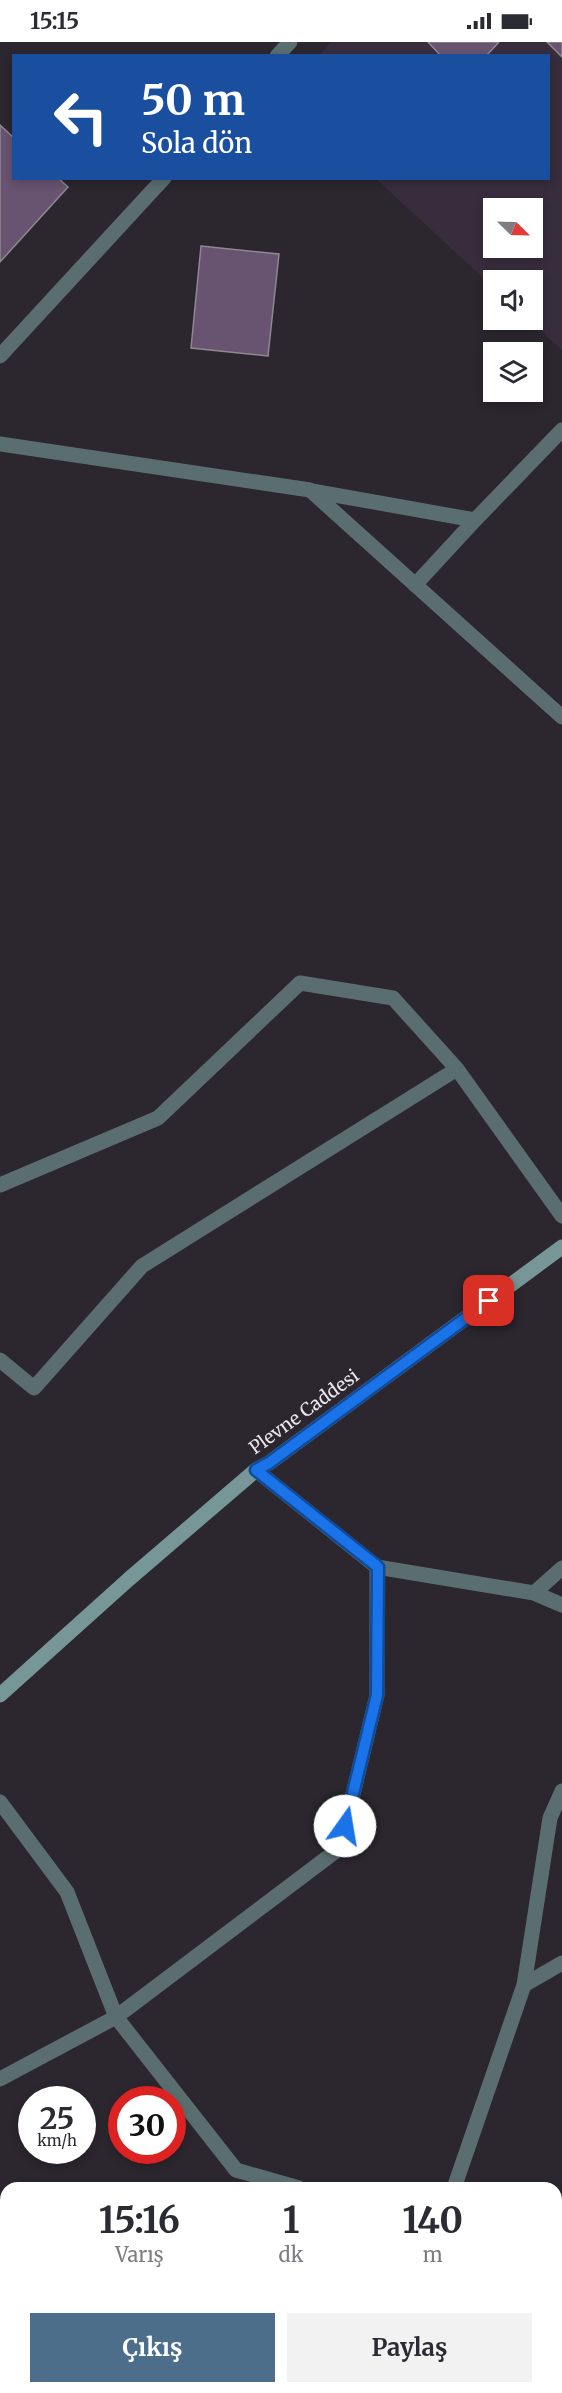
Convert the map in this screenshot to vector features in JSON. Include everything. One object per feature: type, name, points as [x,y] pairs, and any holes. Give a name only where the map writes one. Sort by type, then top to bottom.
[{"type":"street","points":[[279,54],[290,42]]},
{"type":"street","points":[[0,356],[162,180]]},
{"type":"street","points":[[415,585],[562,430]]},
{"type":"street","points":[[0,444],[310,490],[475,520]]},
{"type":"street","points":[[310,490],[562,717]]},
{"type":"street","points":[[0,1185],[158,1118],[300,983],[393,998],[457,1069],[562,1216]]},
{"type":"street","points":[[0,1360],[34,1388],[142,1266],[457,1069]]},
{"type":"street","name":"Plevne Caddesi","points":[[0,1695],[129,1579],[256,1470],[269,1463],[562,1247]]},
{"type":"street","points":[[256,1470],[378,1567],[534,1593],[562,1605]]},
{"type":"street","points":[[0,2079],[116,2017],[340,1848],[377,1695],[378,1567]]},
{"type":"street","points":[[534,1593],[562,1568]]},
{"type":"street","points":[[455,2182],[524,1985],[550,1818],[562,1791]]},
{"type":"street","points":[[0,1802],[67,1892],[116,2017],[236,2170],[278,2182]]},
{"type":"street","points":[[524,1985],[562,1963]]},
{"type":"shaded area","points":[[331,42],[562,42],[562,350],[540,330],[543,330],[543,270],[483,270],[483,278],[377,180],[550,180],[550,54],[321,54]]},
{"type":"building","points":[[428,42],[499,42],[488,54],[439,54]]},
{"type":"building","points":[[547,42],[562,42],[562,57]]},
{"type":"building","points":[[0,125],[12,136],[12,180],[60,180],[68,187],[0,262]]},
{"type":"building","points":[[201,246],[279,254],[268,356],[191,348]]},
{"type":"route","points":[[345,1826],[377,1695],[378,1567],[256,1470],[269,1463],[489,1301]]}]
